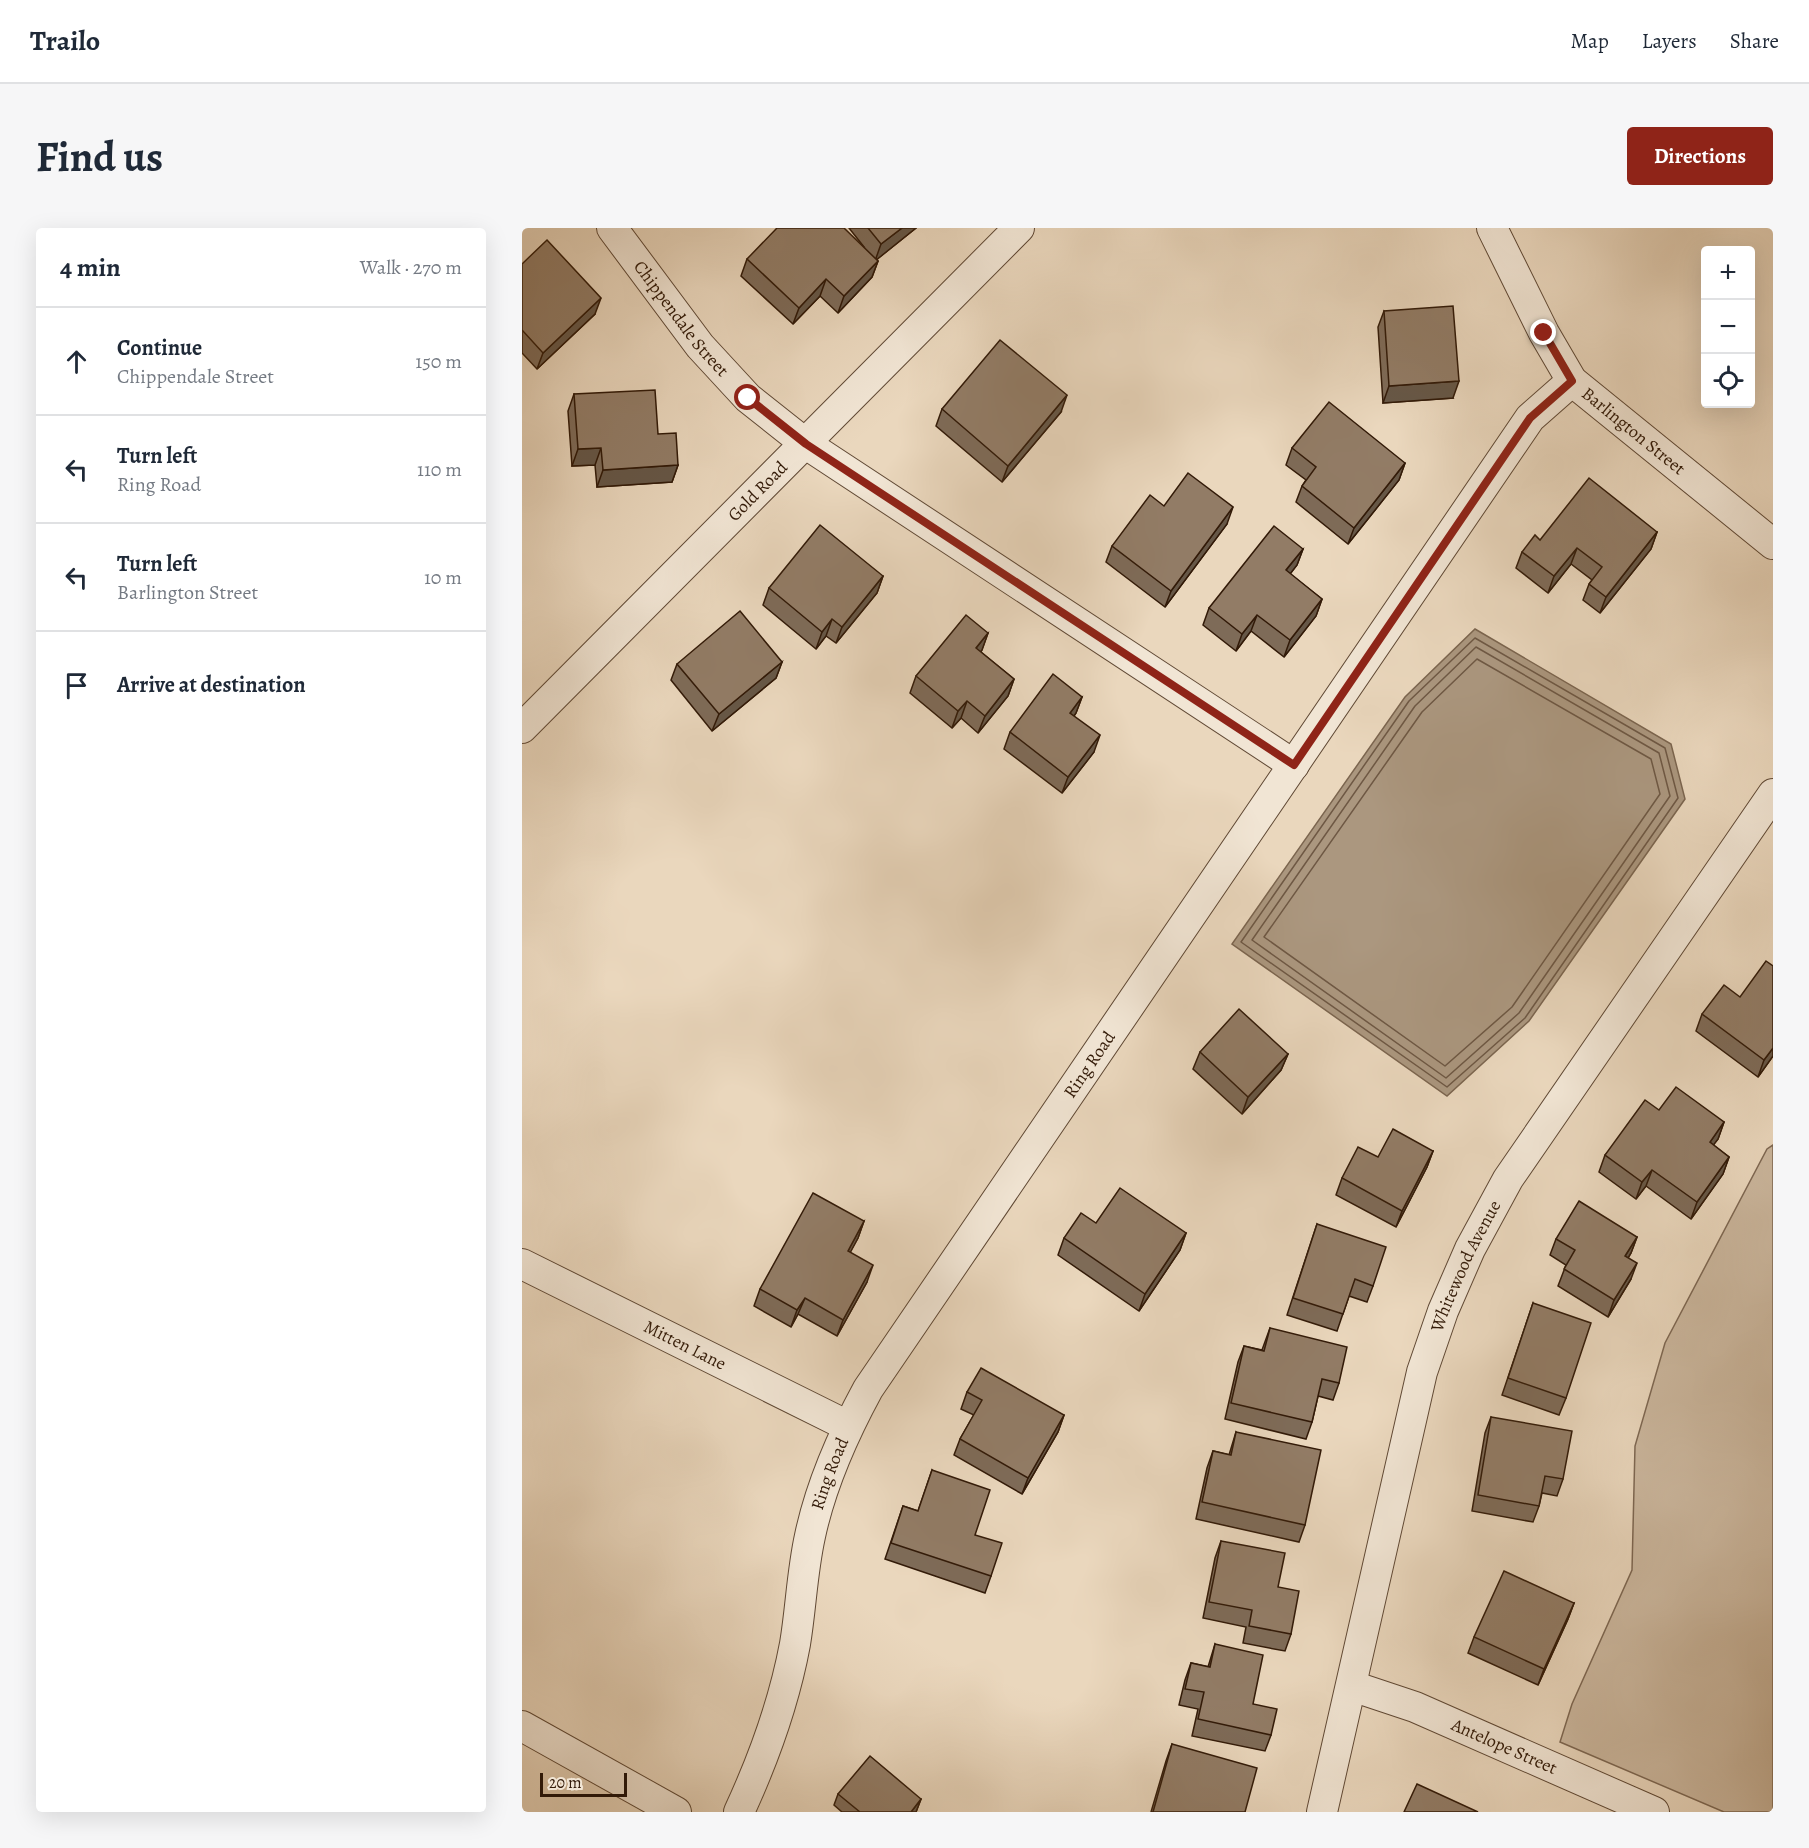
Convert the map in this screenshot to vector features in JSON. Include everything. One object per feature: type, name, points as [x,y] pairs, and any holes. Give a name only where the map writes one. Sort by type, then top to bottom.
[{"type":"street","name":"Chippendale Street","points":[[612,228],[700,346],[748,398],[806,444],[1294,765]]},
{"type":"street","name":"Gold Road","points":[[522,728],[1019,228]]},
{"type":"street","name":"Barlington Street","points":[[1492,228],[1544,333],[1572,381],[1773,544]]},
{"type":"street","name":"Ring Road","points":[[739,1812],[759,1770],[779,1710],[795,1643],[810,1535],[826,1479],[848,1426],[868,1389],[1530,418],[1572,381]]},
{"type":"street","name":"Whitewood Avenue","points":[[1323,1812],[1422,1372],[1443,1311],[1470,1248],[1508,1179],[1773,794]]},
{"type":"street","name":"Mitten Lane","points":[[522,1263],[848,1426]]},
{"type":"street","name":"Antelope Street","points":[[1353,1686],[1415,1707],[1654,1812]]},
{"type":"street","points":[[522,1726],[676,1812]]},
{"type":"shaded area","points":[[1773,1145],[1773,1812],[1724,1812],[1560,1742],[1572,1704],[1632,1570],[1635,1446],[1665,1343],[1767,1149]]},
{"type":"water","points":[[1475,629],[1671,744],[1685,799],[1529,1021],[1447,1096],[1232,944],[1405,697]]},
{"type":"building","points":[[777,228],[844,228],[878,261],[844,296],[826,279],[799,308],[747,259]]},
{"type":"building","points":[[868,228],[902,228],[881,244]]},
{"type":"building","points":[[547,240],[601,298],[543,353],[522,330],[522,264]]},
{"type":"building","points":[[1453,306],[1459,381],[1389,386],[1384,311]]},
{"type":"building","points":[[1000,340],[1067,395],[1008,466],[942,409]]},
{"type":"building","points":[[655,390],[658,434],[676,433],[678,465],[603,470],[601,448],[578,449],[574,394]]},
{"type":"building","points":[[1329,402],[1405,463],[1354,528],[1302,486],[1316,467],[1292,448]]},
{"type":"building","points":[[1188,473],[1233,507],[1171,591],[1112,546],[1150,495],[1164,506]]},
{"type":"building","points":[[1589,478],[1657,532],[1606,597],[1589,584],[1602,567],[1577,548],[1554,576],[1522,552],[1535,535],[1540,540]]},
{"type":"building","points":[[820,525],[883,576],[842,627],[832,619],[822,632],[769,588]]},
{"type":"building","points":[[1274,526],[1303,549],[1286,570],[1322,599],[1290,640],[1257,615],[1242,634],[1209,608]]},
{"type":"building","points":[[740,611],[782,662],[719,714],[677,664]]},
{"type":"building","points":[[966,615],[988,633],[976,648],[1014,679],[985,716],[967,701],[958,711],[916,676]]},
{"type":"building","points":[[1053,674],[1082,697],[1070,713],[1100,735],[1068,777],[1010,732]]},
{"type":"building","points":[[1766,961],[1773,966],[1773,1048],[1764,1060],[1702,1014],[1724,985],[1740,997]]},
{"type":"building","points":[[1239,1009],[1288,1054],[1248,1097],[1200,1052]]},
{"type":"building","points":[[1676,1087],[1724,1122],[1710,1142],[1729,1157],[1697,1202],[1652,1170],[1642,1182],[1605,1155],[1645,1100],[1659,1110]]},
{"type":"building","points":[[1393,1129],[1433,1151],[1402,1211],[1342,1178],[1358,1147],[1378,1157]]},
{"type":"building","points":[[1120,1188],[1186,1233],[1145,1294],[1064,1238],[1081,1213],[1096,1223]]},
{"type":"building","points":[[813,1193],[864,1221],[848,1251],[873,1265],[843,1320],[805,1298],[797,1310],[760,1289]]},
{"type":"building","points":[[1579,1201],[1637,1237],[1625,1256],[1637,1263],[1614,1300],[1564,1269],[1575,1250],[1556,1239]]},
{"type":"building","points":[[1317,1224],[1386,1247],[1373,1286],[1355,1279],[1343,1314],[1293,1298]]},
{"type":"building","points":[[1533,1303],[1591,1323],[1566,1398],[1508,1378]]},
{"type":"building","points":[[1270,1328],[1347,1347],[1339,1383],[1322,1379],[1312,1422],[1231,1403],[1244,1346],[1264,1351]]},
{"type":"building","points":[[981,1368],[1064,1415],[1028,1478],[960,1439],[982,1400],[967,1392]]},
{"type":"building","points":[[1491,1417],[1572,1431],[1563,1479],[1545,1476],[1539,1506],[1478,1495]]},
{"type":"building","points":[[1236,1432],[1321,1450],[1305,1525],[1202,1502],[1213,1451],[1231,1455]]},
{"type":"building","points":[[932,1470],[990,1490],[975,1535],[1002,1543],[991,1576],[891,1543],[903,1506],[918,1511]]},
{"type":"building","points":[[1221,1541],[1285,1553],[1278,1587],[1299,1591],[1291,1634],[1249,1626],[1252,1610],[1209,1602]]},
{"type":"building","points":[[1504,1571],[1574,1603],[1544,1669],[1474,1637]]},
{"type":"building","points":[[1215,1644],[1263,1655],[1253,1704],[1277,1709],[1271,1735],[1198,1719],[1204,1692],[1185,1689],[1191,1663],[1210,1667]]},
{"type":"building","points":[[1172,1744],[1257,1768],[1245,1812],[1153,1812]]},
{"type":"building","points":[[870,1756],[921,1799],[911,1812],[860,1812],[838,1794]]},
{"type":"building","points":[[1417,1784],[1478,1812],[1404,1812]]},
{"type":"route","points":[[748,398],[806,444],[1294,765],[1530,418],[1572,381],[1544,333]]}]
